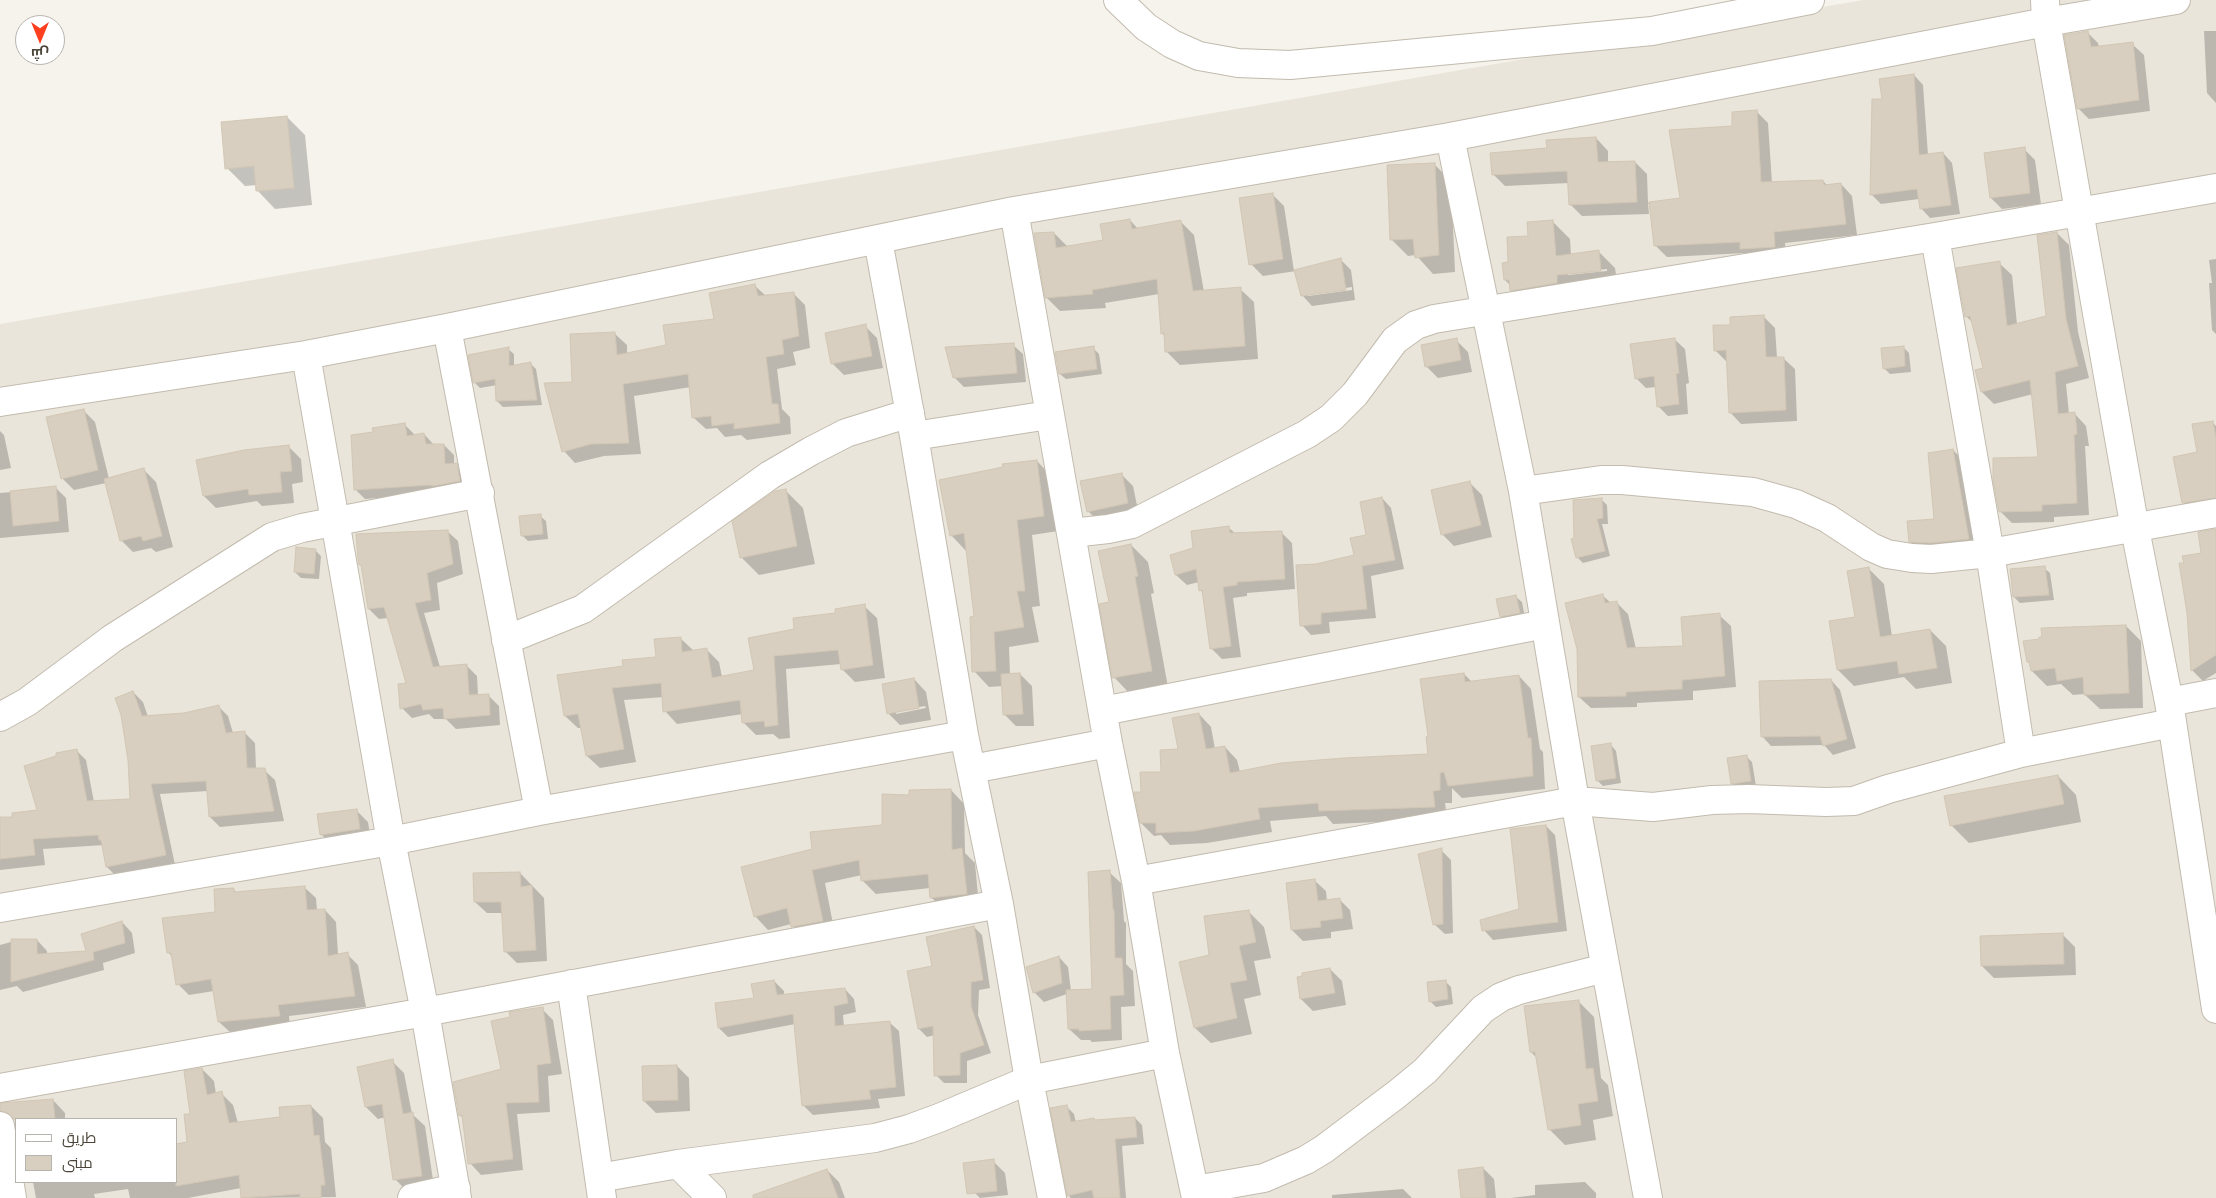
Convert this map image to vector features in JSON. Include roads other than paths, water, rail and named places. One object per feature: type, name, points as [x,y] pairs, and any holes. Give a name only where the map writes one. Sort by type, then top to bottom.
[{"type":"street","points":[[1118,0],[1146,27],[1172,44],[1199,56],[1238,63],[1290,65],[1652,31],[1810,0]]},
{"type":"street","points":[[0,402],[306,355],[1014,212],[1450,137],[2046,11],[2176,0]]},
{"type":"street","points":[[2046,11],[2135,529],[2170,712],[2216,1008]]},
{"type":"street","points":[[1450,137],[1523,491],[1575,801],[1648,1198]]},
{"type":"street","points":[[1072,533],[1132,524],[1307,434],[1331,418],[1356,394],[1395,340],[1416,326],[1434,319],[1935,238],[2216,188]]},
{"type":"street","points":[[1014,212],[1108,744],[1136,881],[1165,1053],[1196,1194],[1264,1178],[1287,1170],[1324,1149],[1425,1071],[1484,1009],[1501,997],[1520,990],[1605,968]]},
{"type":"street","points":[[1935,238],[1990,553],[2021,753]]},
{"type":"street","points":[[878,240],[912,424],[964,735],[999,904],[1029,1080],[1052,1198]]},
{"type":"street","points":[[447,328],[480,493],[539,811]]},
{"type":"street","points":[[306,355],[391,841],[425,1012],[457,1193],[412,1198]]},
{"type":"street","points":[[506,640],[583,608],[763,480],[811,450],[846,434],[912,424],[1050,415]]},
{"type":"street","points":[[1523,491],[1602,480],[1622,480],[1753,492],[1796,504],[1827,518],[1872,548],[1887,554],[1931,559],[1990,553],[2135,529],[2216,513]]},
{"type":"street","points":[[0,717],[27,702],[113,638],[272,537],[302,528],[480,493]]},
{"type":"street","points":[[1103,711],[1545,624]]},
{"type":"street","points":[[1136,881],[1575,801],[1653,808],[1712,800],[1749,798],[1826,802],[1854,801],[1888,789],[2170,712],[2216,693]]},
{"type":"street","points":[[0,908],[391,841],[539,811],[964,735]]},
{"type":"street","points":[[972,769],[1108,744]]},
{"type":"street","points":[[0,1088],[425,1012],[999,904]]},
{"type":"street","points":[[571,984],[601,1188],[678,1164],[875,1138],[924,1124],[1029,1080],[1165,1053]]},
{"type":"street","points":[[0,1126],[12,1198]]},
{"type":"street","points":[[678,1164],[712,1198]]}]
